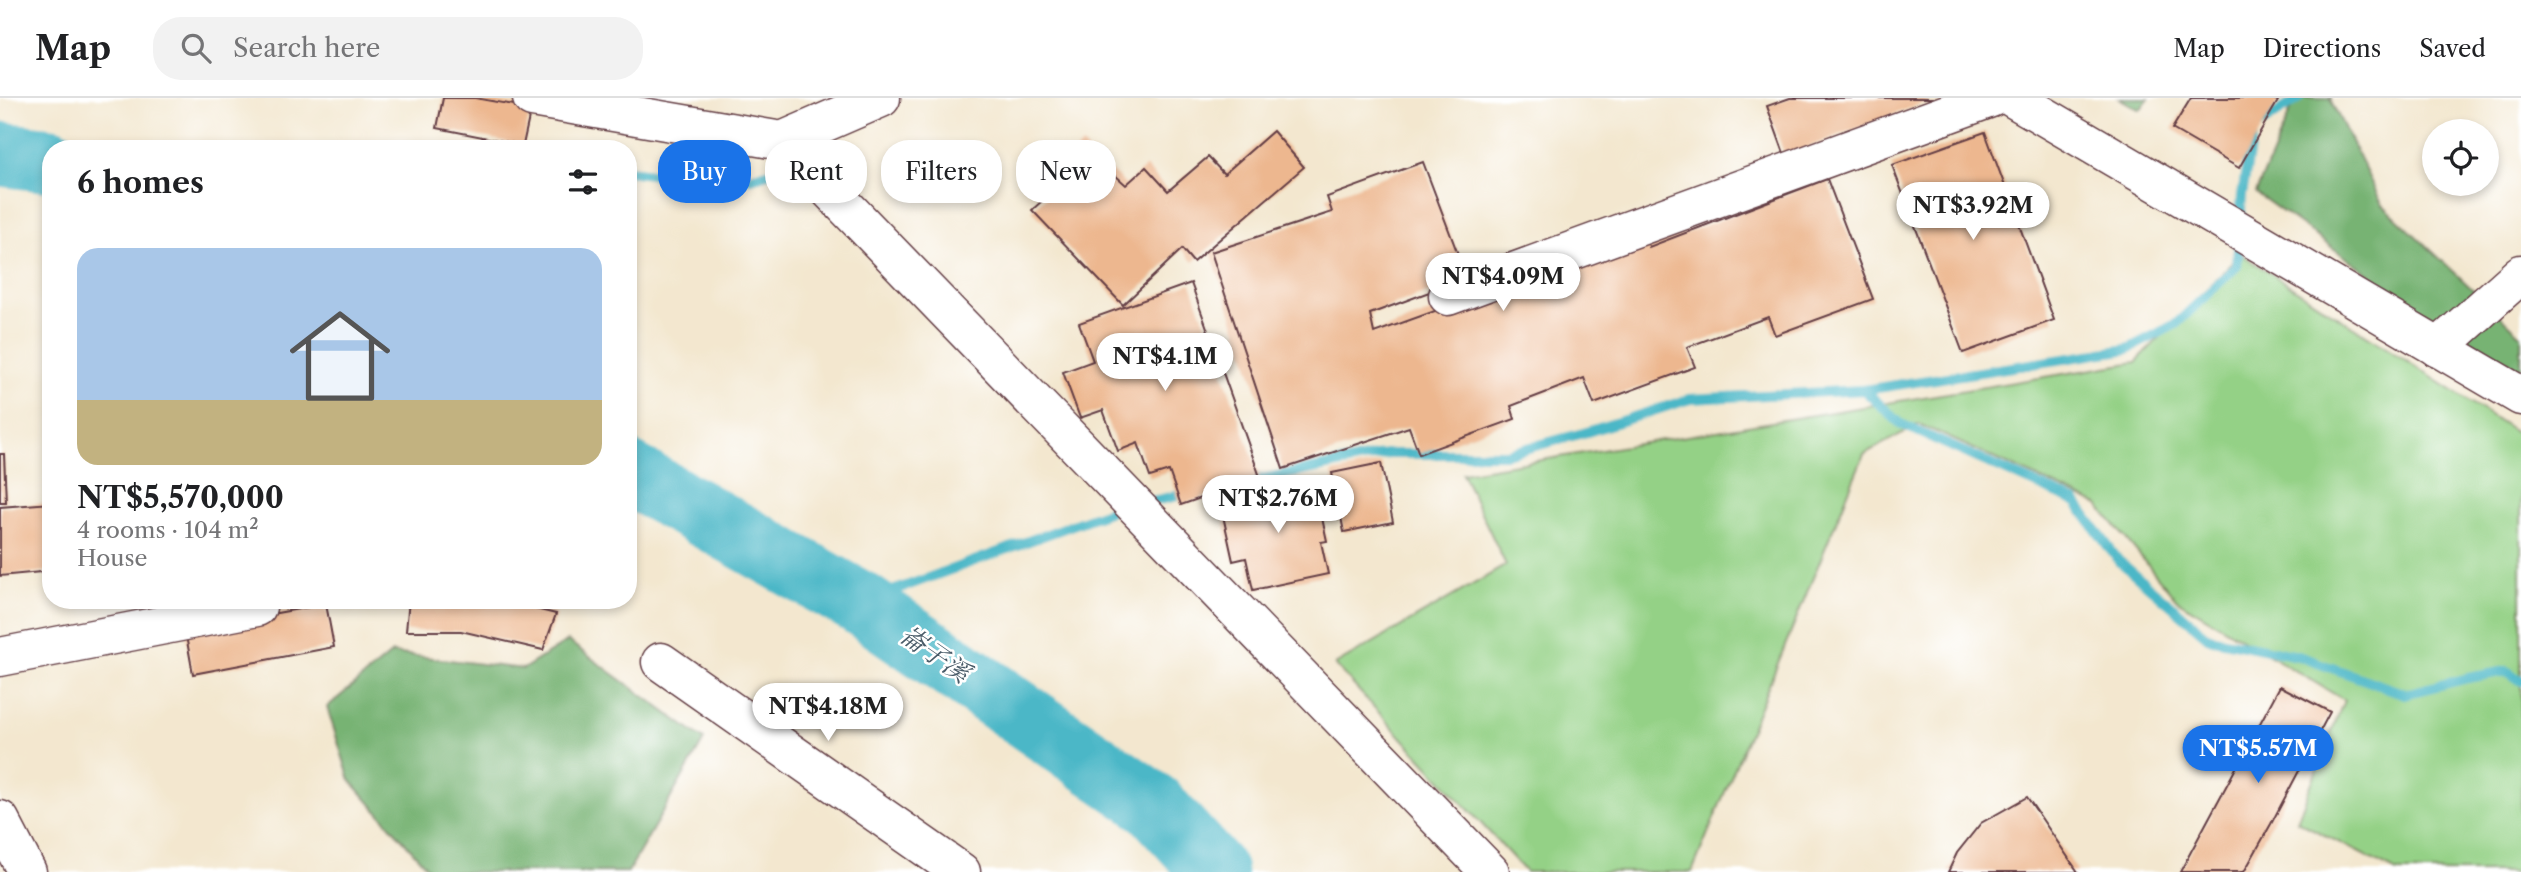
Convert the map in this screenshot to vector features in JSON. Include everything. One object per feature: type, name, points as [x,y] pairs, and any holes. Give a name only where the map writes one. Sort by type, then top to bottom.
[{"type":"street","points":[[533,98],[776,140]]},
{"type":"street","points":[[784,140],[881,98]]},
{"type":"street","points":[[1448,296],[1991,98]]},
{"type":"street","points":[[2013,98],[2521,397]]},
{"type":"street","points":[[842,203],[1490,872]]},
{"type":"street","points":[[2438,348],[2521,274]]},
{"type":"street","points":[[0,657],[247,609]]},
{"type":"street","points":[[661,662],[961,872]]},
{"type":"street","points":[[0,820],[27,872]]},
{"type":"green space","points":[[2119,98],[2149,98],[2140,110]]},
{"type":"green space","points":[[2296,98],[2332,98],[2330,99],[2382,204],[2521,335],[2521,370],[2421,311],[2256,193]]},
{"type":"green space","points":[[2241,254],[2521,435],[2521,872],[2397,872],[2297,821],[2344,700],[2177,600],[2098,505],[1919,424],[1864,454],[1692,872],[1526,872],[1335,665],[1506,565],[1462,473],[2136,362]]},
{"type":"green space","points":[[568,641],[704,740],[628,872],[431,872],[350,780],[327,707],[392,653],[523,669]]},
{"type":"building","points":[[443,98],[475,98],[531,108],[524,140],[498,140],[437,128]]},
{"type":"building","points":[[1790,98],[1936,98],[1785,156],[1767,106]]},
{"type":"building","points":[[2191,98],[2272,98],[2278,101],[2239,168],[2172,129]]},
{"type":"building","points":[[1273,131],[1304,167],[1193,262],[1182,249],[1123,305],[1032,210],[1040,203],[1116,203],[1116,176],[1126,185],[1146,167],[1168,191],[1208,157],[1224,174]]},
{"type":"building","points":[[1985,132],[2054,320],[1963,353],[1892,165]]},
{"type":"building","points":[[1423,162],[1467,278],[1370,314],[1374,333],[1646,235],[1649,247],[1827,179],[1873,299],[1775,335],[1768,317],[1687,347],[1695,367],[1594,404],[1584,378],[1511,406],[1515,419],[1419,454],[1409,427],[1283,469],[1211,252],[1332,212],[1327,197]]},
{"type":"building","points":[[1191,283],[1260,477],[1181,505],[1169,471],[1150,477],[1138,443],[1118,451],[1103,410],[1080,418],[1063,372],[1093,361],[1079,323]]},
{"type":"building","points":[[0,454],[4,454],[6,502],[0,502]]},
{"type":"building","points":[[1381,463],[1393,522],[1344,532],[1332,473]]},
{"type":"building","points":[[1314,481],[1327,541],[1321,542],[1328,574],[1253,590],[1246,558],[1233,561],[1220,502]]},
{"type":"building","points":[[42,504],[42,572],[0,576],[0,507]]},
{"type":"building","points":[[299,609],[327,609],[334,647],[193,674],[185,630]]},
{"type":"building","points":[[408,609],[536,609],[556,614],[543,650],[461,631],[406,631]]},
{"type":"building","points":[[2280,686],[2330,712],[2271,824],[2244,872],[2180,872]]},
{"type":"building","points":[[2027,797],[2078,872],[1948,872],[1957,853],[1981,823]]},
{"type":"waterway","points":[[2240,223],[2253,129],[2300,98]]},
{"type":"waterway","name":"崙子溪","points":[[0,154],[42,159]]},
{"type":"waterway","points":[[637,172],[729,184],[765,174]]},
{"type":"waterway","points":[[1233,485],[1387,454],[1506,454],[1587,432],[1690,399],[1864,390],[2128,349],[2176,324],[2237,266],[2239,239]]},
{"type":"waterway","points":[[1864,390],[1901,424],[2076,502],[2118,560],[2209,638],[2298,656],[2405,694],[2507,671],[2521,681]]},
{"type":"waterway","name":"崙子溪","points":[[637,478],[860,603],[1154,805],[1215,872]]},
{"type":"waterway","points":[[1144,503],[1190,493]]},
{"type":"waterway","points":[[860,603],[1124,506]]}]
